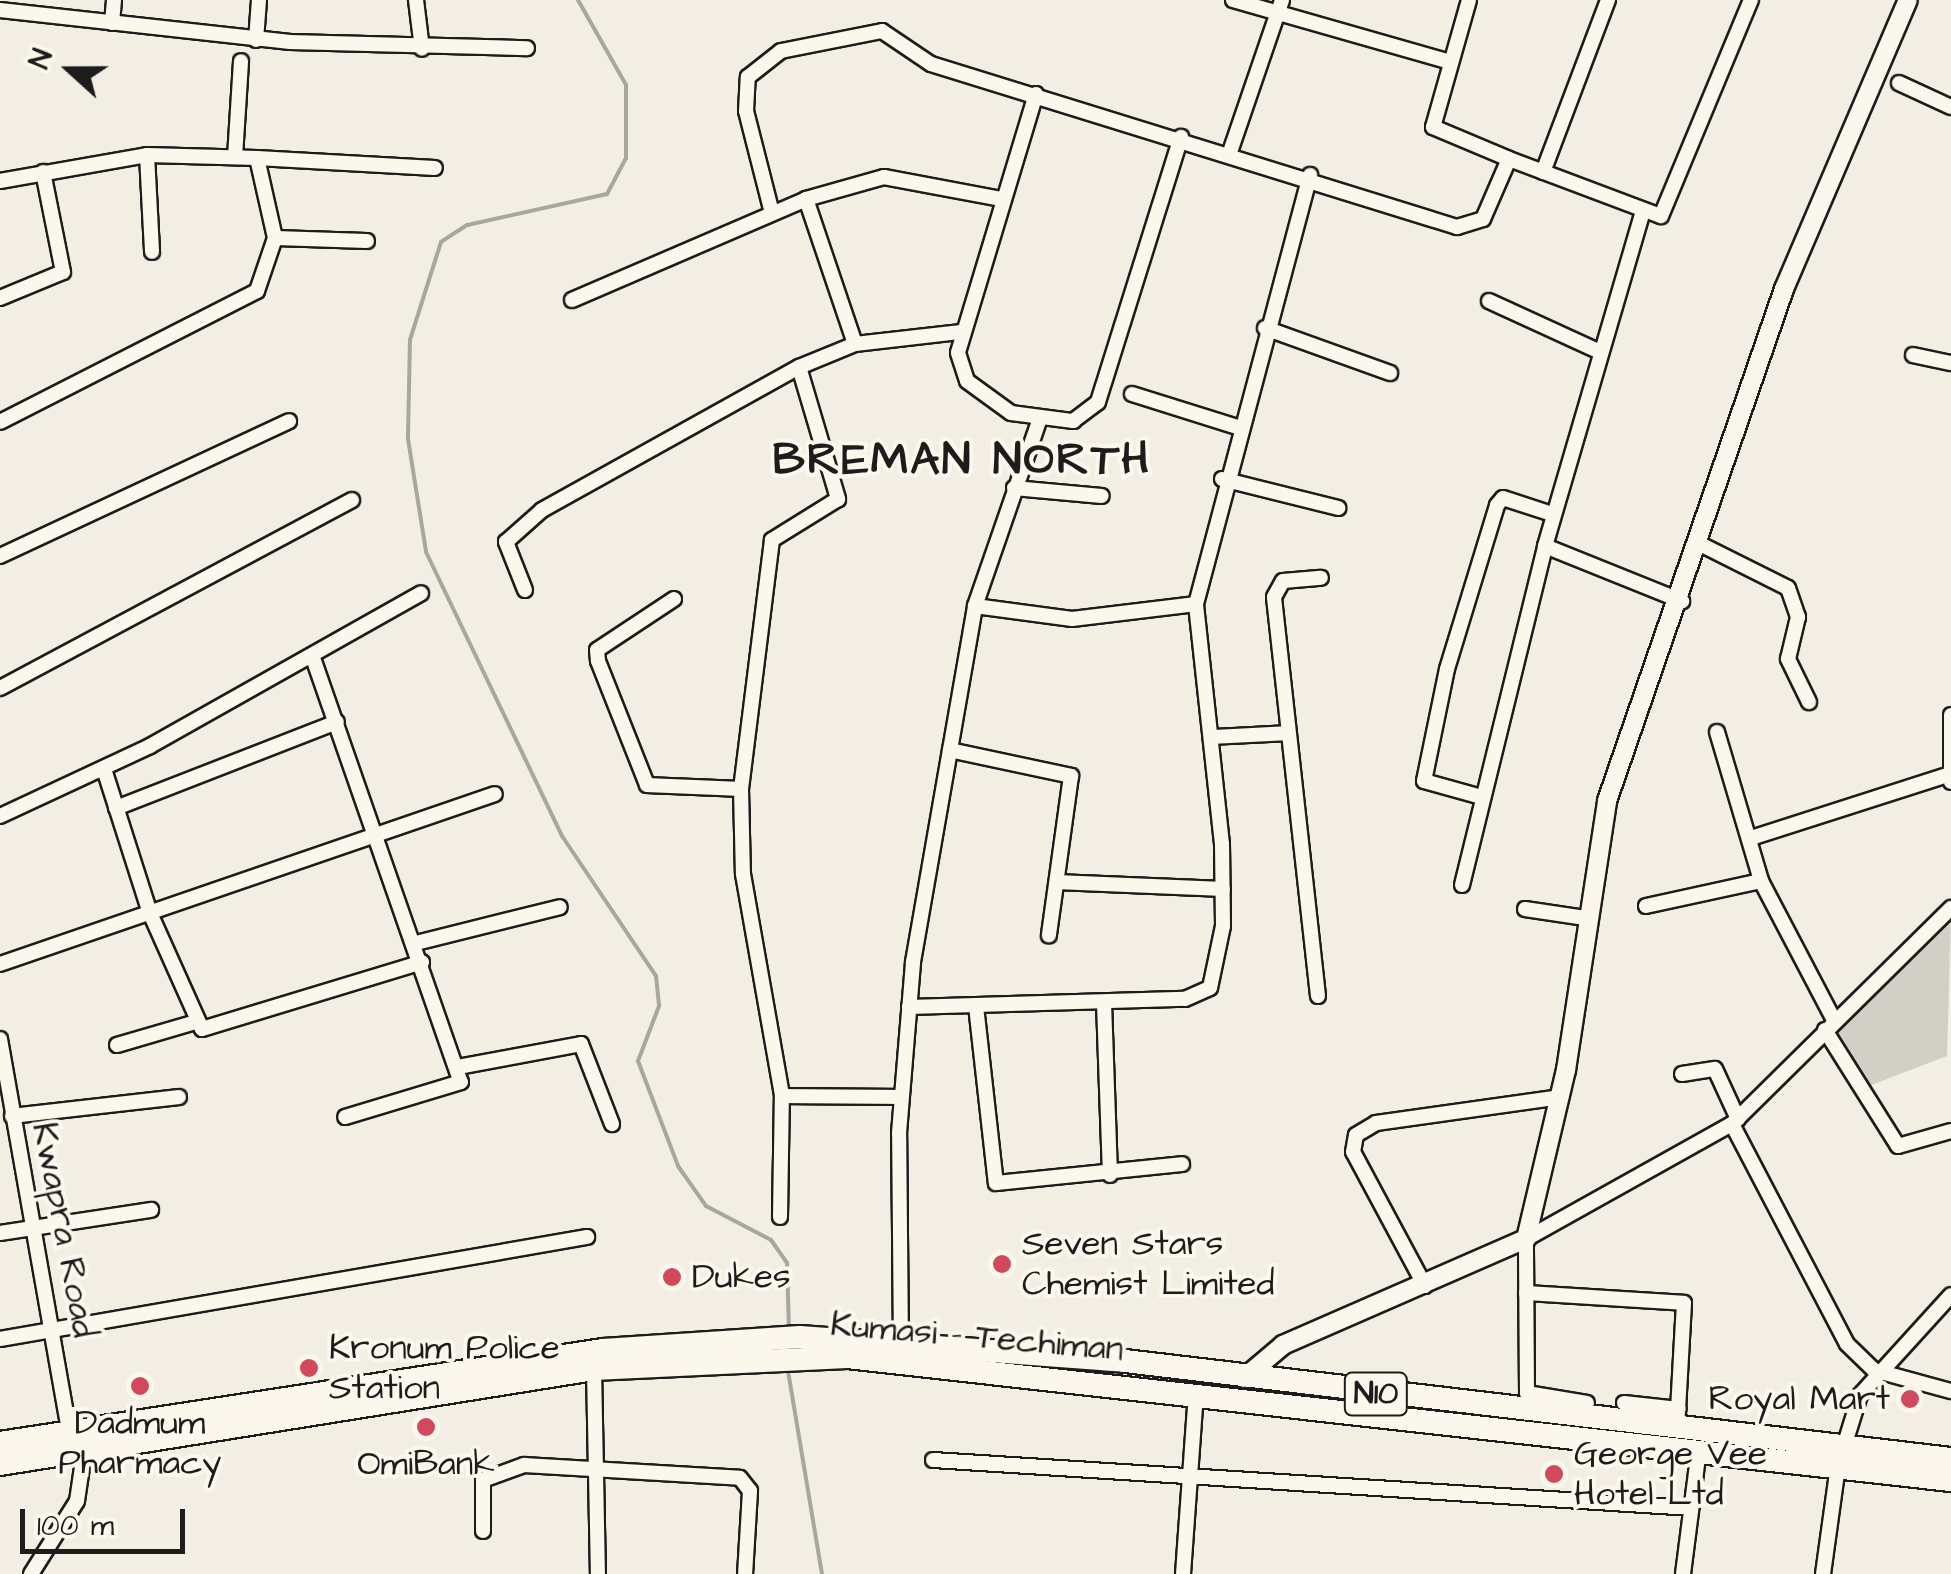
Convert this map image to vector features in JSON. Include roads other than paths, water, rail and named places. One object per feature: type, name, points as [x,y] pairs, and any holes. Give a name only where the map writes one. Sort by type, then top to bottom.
[{"type":"highway","name":"N10","points":[[0,1464],[77,1439],[603,1350],[800,1347],[901,1351],[1244,1378],[1678,1419],[1840,1457],[1951,1459]]},
{"type":"highway","name":"N10","points":[[0,1443],[77,1439],[774,1348]]},
{"type":"highway","name":"Kumasi - Techiman","points":[[901,1351],[1196,1392],[1699,1449],[1840,1457],[1951,1480]]},
{"type":"street","points":[[112,23],[114,0]]},
{"type":"street","points":[[256,40],[259,0]]},
{"type":"street","points":[[416,0],[422,49]]},
{"type":"street","points":[[1233,0],[1280,6],[1450,62]]},
{"type":"street","points":[[1469,0],[1450,62],[1436,134],[1661,216],[1672,205],[1750,0]]},
{"type":"street","points":[[1543,172],[1608,0]]},
{"type":"street","points":[[1587,1403],[1527,1392],[1526,1239],[1560,1097],[1607,801],[1682,600],[1784,288],[1908,0]]},
{"type":"street","points":[[1230,152],[1280,6]]},
{"type":"street","points":[[0,10],[256,40],[422,49],[526,48]]},
{"type":"street","points":[[772,213],[745,88],[756,67],[781,51],[891,32],[932,64],[1471,226],[1509,160]]},
{"type":"street","points":[[235,156],[242,61]]},
{"type":"street","points":[[1900,83],[1951,107]]},
{"type":"street","points":[[1036,94],[961,332],[967,380],[1039,421],[1073,420],[1098,402],[1180,137]]},
{"type":"street","points":[[147,156],[152,252]]},
{"type":"street","points":[[0,181],[147,156],[235,156],[435,168]]},
{"type":"street","points":[[0,422],[256,292],[275,238],[257,158]]},
{"type":"street","points":[[0,298],[63,272],[43,172]]},
{"type":"street","points":[[908,1007],[1185,1000],[1210,988],[1223,889],[1212,737],[1196,604],[1222,479],[1310,175]]},
{"type":"street","points":[[572,300],[806,199],[884,177],[1002,198]]},
{"type":"street","points":[[806,199],[856,344]]},
{"type":"street","points":[[1462,885],[1478,796],[1596,350],[1643,211]]},
{"type":"street","points":[[275,238],[367,241]]},
{"type":"street","points":[[1489,302],[1596,350]]},
{"type":"street","points":[[1266,328],[1390,373]]},
{"type":"street","points":[[525,590],[505,550],[516,527],[798,367],[856,344],[961,332]]},
{"type":"street","points":[[1913,355],[1951,363]]},
{"type":"street","points":[[780,1217],[782,1096],[742,874],[741,789],[772,540],[838,499],[798,367]]},
{"type":"street","points":[[1132,394],[1237,427]]},
{"type":"street","points":[[901,1351],[900,1097],[908,1007],[975,606],[1039,421]]},
{"type":"street","points":[[0,556],[289,422]]},
{"type":"street","points":[[1222,479],[1338,508]]},
{"type":"street","points":[[1014,488],[1102,496]]},
{"type":"street","points":[[1478,796],[1424,781],[1447,669],[1497,505],[1503,498],[1552,514]]},
{"type":"street","points":[[0,688],[352,500]]},
{"type":"street","points":[[1700,544],[1788,588],[1798,616],[1788,659],[1809,702]]},
{"type":"street","points":[[1545,546],[1682,600]]},
{"type":"street","points":[[1318,996],[1274,597],[1283,582],[1321,578]]},
{"type":"street","points":[[0,816],[104,770],[312,658],[421,593]]},
{"type":"street","points":[[674,599],[597,650],[598,662],[647,785],[741,789]]},
{"type":"street","points":[[975,606],[1072,619],[1196,604]]},
{"type":"street","points":[[312,658],[380,834],[458,1067],[452,1091],[346,1117]]},
{"type":"street","points":[[1951,715],[1951,782]]},
{"type":"street","points":[[116,808],[337,722]]},
{"type":"street","points":[[1717,732],[1761,881],[1830,1025],[1898,1146],[1951,1131]]},
{"type":"street","points":[[1212,737],[1288,734]]},
{"type":"street","points":[[950,750],[1072,776],[1049,935]]},
{"type":"street","points":[[104,770],[150,913],[192,1023]]},
{"type":"street","points":[[1751,838],[1950,774]]},
{"type":"street","points":[[0,964],[495,794]]},
{"type":"street","points":[[1646,906],[1761,881]]},
{"type":"street","points":[[1057,882],[1223,889]]},
{"type":"street","points":[[416,942],[560,907]]},
{"type":"street","points":[[1244,1378],[1283,1345],[1526,1239],[1735,1122],[1951,908]]},
{"type":"street","points":[[1525,909],[1586,918]]},
{"type":"street","points":[[117,1045],[192,1023],[213,1031],[422,962]]},
{"type":"street","points":[[1104,1003],[1110,1176]]},
{"type":"street","points":[[976,1006],[990,1178],[1004,1185],[1110,1176],[1182,1164]]},
{"type":"street","name":"Kwapra Road","points":[[0,1039],[9,1122],[77,1439],[77,1501],[31,1574]]},
{"type":"street","points":[[458,1067],[581,1044],[612,1124]]},
{"type":"street","points":[[1682,1074],[1715,1069],[1735,1122],[1836,1330],[1874,1370],[1951,1391]]},
{"type":"street","points":[[782,1096],[900,1097]]},
{"type":"street","points":[[9,1122],[179,1097]]},
{"type":"street","points":[[1424,1286],[1352,1152],[1356,1134],[1376,1124],[1560,1097]]},
{"type":"street","points":[[0,1233],[151,1210]]},
{"type":"street","points":[[0,1338],[587,1237]]},
{"type":"street","points":[[1526,1293],[1684,1303],[1678,1419],[1624,1403]]},
{"type":"street","points":[[1823,1574],[1840,1457],[1874,1370],[1951,1296]]},
{"type":"street","points":[[594,1369],[598,1574]]},
{"type":"street","points":[[1183,1574],[1196,1392]]},
{"type":"street","points":[[1682,1574],[1699,1449]]},
{"type":"street","points":[[933,1460],[1690,1508]]},
{"type":"street","points":[[483,1531],[488,1474],[595,1463],[740,1478],[750,1492],[745,1574]]},
{"type":"waterway","points":[[578,0],[626,85],[626,158],[607,194],[467,225],[441,242],[410,340],[408,439],[426,552],[562,836],[656,976],[659,1006],[638,1061],[678,1166],[706,1206],[771,1240],[787,1263],[789,1331]]},
{"type":"waterway","points":[[788,1371],[822,1574]]},
{"type":"place","name":"Seven Stars Chemist Limited","points":[[1002,1264]]},
{"type":"place","name":"Dukes","points":[[672,1277]]},
{"type":"place","name":"Kronum Police Station","points":[[309,1368]]},
{"type":"place","name":"Dadmum Pharmacy","points":[[140,1386]]},
{"type":"place","name":"Royal Mart","points":[[1910,1399]]},
{"type":"place","name":"OmiBank","points":[[426,1427]]},
{"type":"place","name":"George Vee Hotel Ltd","points":[[1554,1474]]},
{"type":"district","name":"BREMAN NORTH","points":[[962,461]]}]
